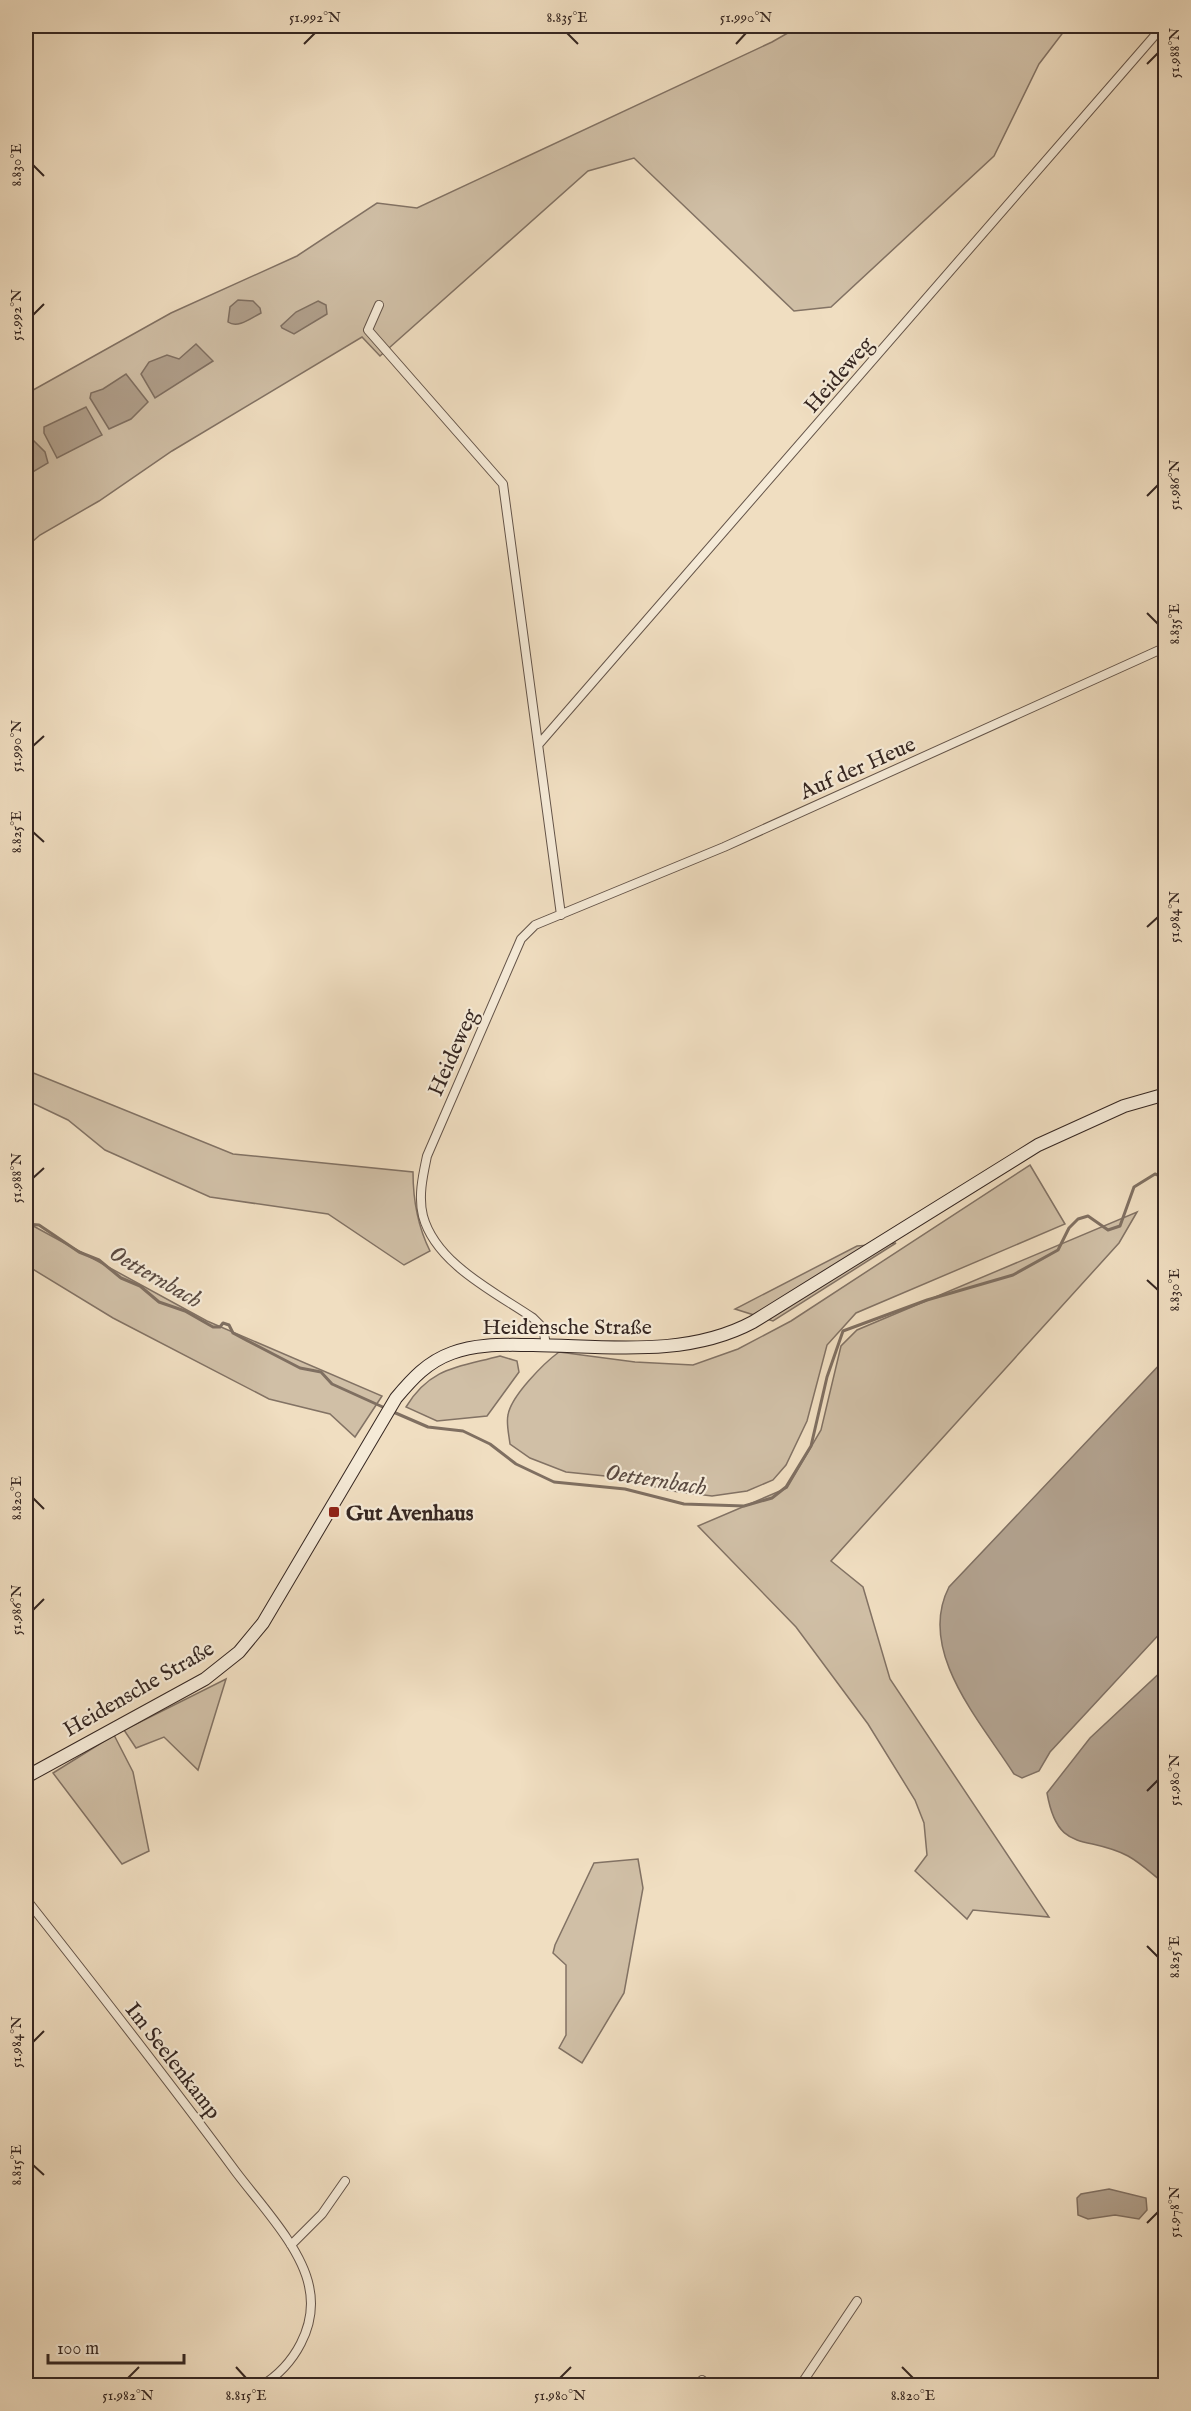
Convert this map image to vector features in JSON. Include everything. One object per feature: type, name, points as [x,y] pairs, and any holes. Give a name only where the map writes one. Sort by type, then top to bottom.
[{"type":"main road","name":"Heidensche Straße","points":[[26,1777],[205,1679],[239,1652],[263,1623],[396,1398],[413,1377],[432,1362],[473,1346],[693,1344],[738,1330],[1038,1145],[1124,1106],[1166,1094]]},
{"type":"street","name":"Heideweg","points":[[539,744],[1163,26]]},
{"type":"street","points":[[379,305],[368,330],[503,484],[561,915]]},
{"type":"street","name":"Auf der Heue","points":[[561,915],[724,847],[1166,647]]},
{"type":"street","name":"Heideweg","points":[[546,1345],[543,1328],[533,1318],[458,1266],[433,1237],[423,1215],[421,1186],[427,1156],[521,939],[535,924],[561,915]]},
{"type":"street","name":"Im Seelenkamp","points":[[26,1899],[169,2081],[291,2245],[309,2285],[311,2306],[308,2323],[299,2349],[280,2372],[261,2385]]},
{"type":"street","points":[[291,2245],[322,2214],[345,2181]]},
{"type":"street","points":[[800,2385],[857,2301]]},
{"type":"shaded area","points":[[800,26],[1068,26],[1039,64],[994,156],[831,307],[794,311],[634,158],[588,171],[380,356],[362,337],[172,451],[99,501],[40,535],[26,547],[26,394],[171,313],[297,256],[377,203],[417,208],[772,42]]},
{"type":"shaded area","points":[[238,300],[253,301],[260,308],[261,313],[240,324],[228,322],[230,307]]},
{"type":"shaded area","points":[[318,301],[326,305],[327,314],[294,334],[282,328],[281,326],[296,312]]},
{"type":"shaded area","points":[[196,344],[213,361],[155,398],[141,374],[149,362],[167,355],[179,359]]},
{"type":"shaded area","points":[[126,374],[148,402],[131,419],[109,429],[90,398],[91,393],[103,389]]},
{"type":"shaded area","points":[[86,407],[102,435],[57,458],[44,433],[44,427]]},
{"type":"shaded area","points":[[32,439],[45,452],[48,463],[26,476],[26,441]]},
{"type":"shaded area","points":[[26,1070],[233,1154],[413,1172],[417,1212],[430,1251],[404,1265],[328,1214],[210,1197],[105,1150],[68,1120],[26,1100]]},
{"type":"shaded area","points":[[1030,1165],[1065,1224],[856,1313],[827,1345],[807,1421],[786,1465],[773,1480],[747,1491],[712,1496],[672,1491],[615,1477],[566,1472],[530,1458],[510,1444],[507,1422],[510,1407],[529,1380],[559,1352],[635,1362],[693,1365],[738,1349],[791,1321]]},
{"type":"shaded area","points":[[1137,1212],[1119,1243],[831,1561],[863,1587],[890,1679],[1049,1917],[973,1910],[967,1919],[915,1871],[927,1855],[924,1823],[915,1800],[868,1724],[796,1627],[698,1526],[787,1488],[821,1430],[841,1346],[857,1330]]},
{"type":"shaded area","points":[[26,1222],[207,1321],[382,1396],[355,1437],[330,1414],[269,1399],[113,1318],[26,1265]]},
{"type":"shaded area","points":[[896,1243],[773,1321],[735,1309],[857,1246]]},
{"type":"shaded area","points":[[500,1356],[517,1361],[519,1372],[487,1416],[437,1421],[406,1407],[415,1394],[435,1376],[459,1366]]},
{"type":"shaded area","points":[[1165,1359],[1165,1628],[1050,1752],[1039,1771],[1022,1778],[1014,1774],[970,1709],[946,1661],[941,1636],[941,1611],[949,1587]]},
{"type":"shaded area","points":[[1165,1668],[1165,1884],[1128,1856],[1076,1840],[1066,1834],[1058,1826],[1047,1793],[1090,1738]]},
{"type":"shaded area","points":[[226,1679],[198,1770],[164,1737],[136,1748],[124,1730]]},
{"type":"shaded area","points":[[114,1735],[133,1772],[149,1851],[122,1864],[53,1773]]},
{"type":"shaded area","points":[[638,1859],[643,1888],[624,1993],[582,2063],[559,2048],[566,2035],[566,1965],[553,1953],[555,1945],[594,1863]]},
{"type":"shaded area","points":[[1109,2189],[1146,2198],[1147,2210],[1139,2219],[1115,2215],[1088,2219],[1078,2215],[1077,2198],[1081,2194]]},
{"type":"waterway","name":"Oetternbach","points":[[391,1411],[428,1427],[463,1431],[490,1444],[516,1464],[554,1482],[625,1489],[684,1504],[744,1506],[772,1498],[786,1487],[811,1446],[827,1377],[843,1331],[927,1300],[1013,1275],[1058,1250],[1069,1228],[1078,1219],[1088,1216],[1108,1230],[1120,1226],[1134,1187],[1155,1174],[1166,1178]]},
{"type":"waterway","name":"Oetternbach","points":[[26,1224],[39,1225],[79,1252],[99,1260],[121,1278],[140,1286],[159,1302],[185,1311],[213,1327],[220,1327],[223,1323],[229,1325],[233,1333],[246,1340],[300,1368],[321,1372],[332,1384],[385,1408]]},
{"type":"place","name":"Gut Avenhaus","points":[[334,1512]]}]
